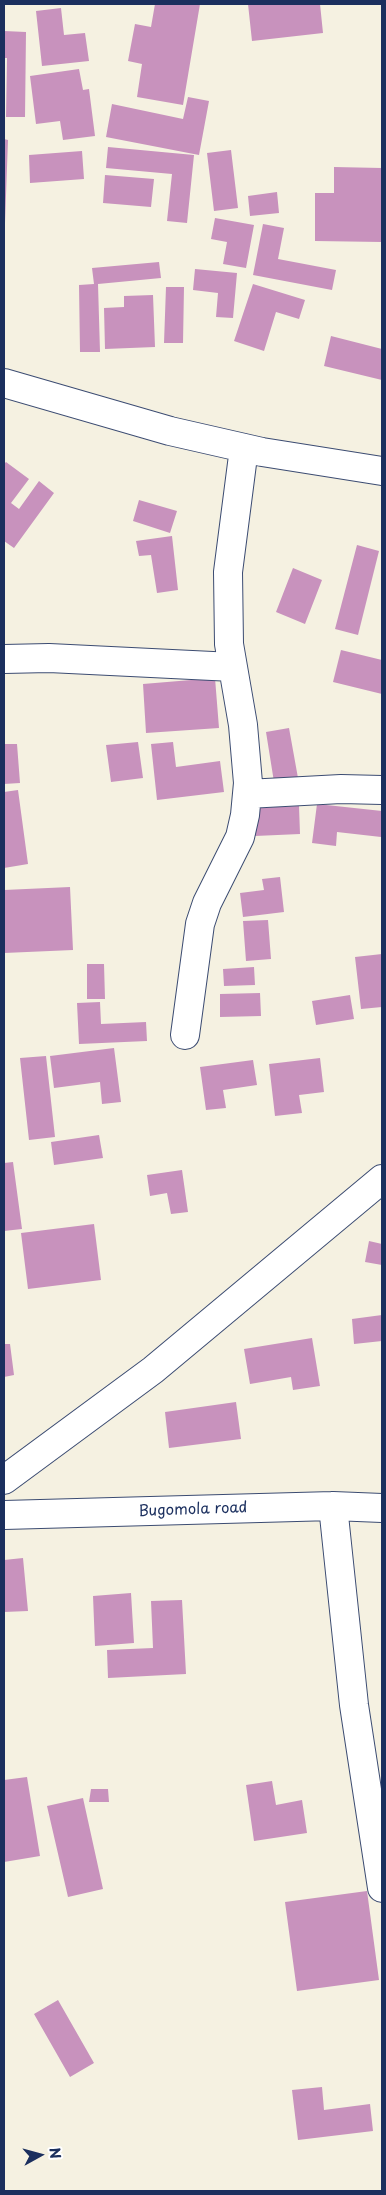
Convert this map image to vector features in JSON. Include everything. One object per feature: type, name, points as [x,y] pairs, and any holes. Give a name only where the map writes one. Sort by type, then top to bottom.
[{"type":"street","points":[[4,382],[170,431],[244,448],[382,471]]},
{"type":"street","points":[[185,1035],[200,924],[207,902],[240,837],[247,794],[248,783],[243,724],[229,644],[228,572],[244,448]]},
{"type":"street","points":[[4,659],[49,658],[233,667]]},
{"type":"street","points":[[247,794],[341,789],[382,790]]},
{"type":"street","points":[[4,1480],[153,1370],[382,1179]]},
{"type":"street","points":[[333,1506],[354,1705],[382,1888]]},
{"type":"street","name":"Bugomola road","points":[[4,1515],[333,1506],[382,1508]]},
{"type":"building","points":[[155,4],[200,4],[183,105],[137,97],[142,64],[128,61],[135,24],[151,27]]},
{"type":"building","points":[[248,4],[320,4],[323,33],[252,41]]},
{"type":"building","points":[[61,8],[64,35],[85,33],[89,61],[42,66],[36,11]]},
{"type":"building","points":[[4,31],[26,32],[25,117],[6,117],[7,58],[4,58]]},
{"type":"building","points":[[79,69],[83,90],[89,89],[95,136],[63,140],[60,121],[36,124],[30,76]]},
{"type":"building","points":[[188,97],[209,101],[199,155],[106,137],[112,104],[183,119]]},
{"type":"building","points":[[4,139],[8,140],[5,223],[4,223]]},
{"type":"building","points":[[108,147],[194,155],[187,223],[167,221],[172,174],[106,168]]},
{"type":"building","points":[[231,150],[238,208],[214,211],[207,153]]},
{"type":"building","points":[[82,151],[84,179],[30,183],[29,155]]},
{"type":"building","points":[[334,167],[382,168],[382,242],[315,241],[315,193],[334,193]]},
{"type":"building","points":[[105,175],[154,179],[151,207],[103,203]]},
{"type":"building","points":[[277,192],[279,213],[250,216],[248,196]]},
{"type":"building","points":[[215,218],[254,225],[246,268],[223,264],[227,242],[211,239]]},
{"type":"building","points":[[263,224],[284,228],[278,259],[336,270],[332,290],[253,275]]},
{"type":"building","points":[[159,262],[161,278],[98,284],[100,352],[80,352],[79,285],[94,284],[92,268]]},
{"type":"building","points":[[195,269],[237,273],[233,318],[216,317],[218,293],[193,290]]},
{"type":"building","points":[[253,284],[305,300],[299,319],[276,312],[264,351],[234,341]]},
{"type":"building","points":[[166,287],[184,287],[183,343],[164,343]]},
{"type":"building","points":[[153,295],[155,347],[105,349],[104,308],[124,307],[124,296]]},
{"type":"building","points":[[331,336],[382,349],[382,380],[324,366]]},
{"type":"building","points":[[6,462],[29,479],[11,503],[19,509],[39,481],[54,493],[14,548],[4,541],[4,464]]},
{"type":"building","points":[[139,500],[177,511],[170,533],[133,521]]},
{"type":"building","points":[[172,536],[178,590],[157,593],[151,555],[139,556],[136,541]]},
{"type":"building","points":[[357,545],[379,551],[358,635],[335,629]]},
{"type":"building","points":[[293,568],[322,580],[305,624],[276,612]]},
{"type":"building","points":[[341,650],[382,660],[382,694],[333,682]]},
{"type":"building","points":[[215,678],[219,728],[146,733],[143,684]]},
{"type":"building","points":[[289,728],[298,778],[274,782],[266,732]]},
{"type":"building","points":[[138,742],[143,778],[111,782],[106,745]]},
{"type":"building","points":[[173,742],[176,767],[220,761],[224,792],[157,800],[151,744]]},
{"type":"building","points":[[4,744],[17,744],[20,783],[4,784]]},
{"type":"building","points":[[18,790],[28,864],[4,868],[4,792]]},
{"type":"building","points":[[317,804],[382,811],[381,837],[337,832],[336,846],[312,843]]},
{"type":"building","points":[[299,806],[300,834],[255,836],[254,808]]},
{"type":"building","points":[[280,877],[284,912],[243,917],[240,893],[264,890],[262,879]]},
{"type":"building","points":[[70,887],[73,950],[4,953],[4,890]]},
{"type":"building","points":[[268,920],[271,959],[246,961],[243,921]]},
{"type":"building","points":[[382,954],[382,1007],[361,1009],[355,957]]},
{"type":"building","points":[[87,964],[104,964],[105,999],[87,999]]},
{"type":"building","points":[[254,967],[255,985],[224,986],[223,969]]},
{"type":"building","points":[[260,993],[261,1016],[220,1017],[220,994]]},
{"type":"building","points":[[350,995],[354,1019],[316,1025],[312,1001]]},
{"type":"building","points":[[100,1002],[101,1024],[146,1022],[147,1041],[79,1044],[77,1003]]},
{"type":"building","points":[[114,1048],[121,1102],[102,1104],[100,1082],[54,1088],[50,1056]]},
{"type":"building","points":[[46,1056],[55,1137],[29,1140],[20,1058]]},
{"type":"building","points":[[320,1058],[324,1092],[299,1095],[302,1113],[275,1116],[269,1064]]},
{"type":"building","points":[[253,1060],[257,1085],[223,1090],[226,1108],[206,1110],[200,1067]]},
{"type":"building","points":[[99,1135],[103,1158],[54,1165],[51,1142]]},
{"type":"building","points":[[13,1162],[22,1229],[4,1231],[4,1163]]},
{"type":"building","points":[[182,1170],[188,1212],[171,1214],[167,1193],[150,1196],[147,1175]]},
{"type":"building","points":[[94,1224],[101,1280],[28,1289],[21,1233]]},
{"type":"building","points":[[369,1241],[382,1244],[382,1265],[365,1262]]},
{"type":"building","points":[[382,1315],[382,1341],[354,1344],[352,1319]]},
{"type":"building","points":[[312,1338],[320,1386],[293,1390],[291,1377],[250,1384],[244,1349]]},
{"type":"building","points":[[4,1344],[10,1344],[14,1375],[4,1377]]},
{"type":"building","points":[[236,1402],[241,1439],[169,1448],[165,1412]]},
{"type":"building","points":[[23,1558],[28,1611],[4,1612],[4,1560]]},
{"type":"building","points":[[131,1593],[134,1643],[95,1646],[93,1596]]},
{"type":"building","points":[[182,1600],[186,1674],[108,1678],[107,1650],[153,1648],[151,1601]]},
{"type":"building","points":[[27,1777],[40,1856],[4,1862],[4,1780]]},
{"type":"building","points":[[272,1781],[276,1805],[302,1800],[307,1833],[254,1841],[246,1785]]},
{"type":"building","points":[[91,1789],[108,1789],[109,1802],[89,1802]]},
{"type":"building","points":[[83,1798],[103,1889],[68,1897],[47,1806]]},
{"type":"building","points":[[367,1891],[379,1980],[297,1991],[285,1902]]},
{"type":"building","points":[[58,2000],[94,2063],[70,2077],[34,2014]]},
{"type":"building","points":[[322,2087],[324,2110],[370,2104],[373,2131],[298,2140],[292,2090]]}]
